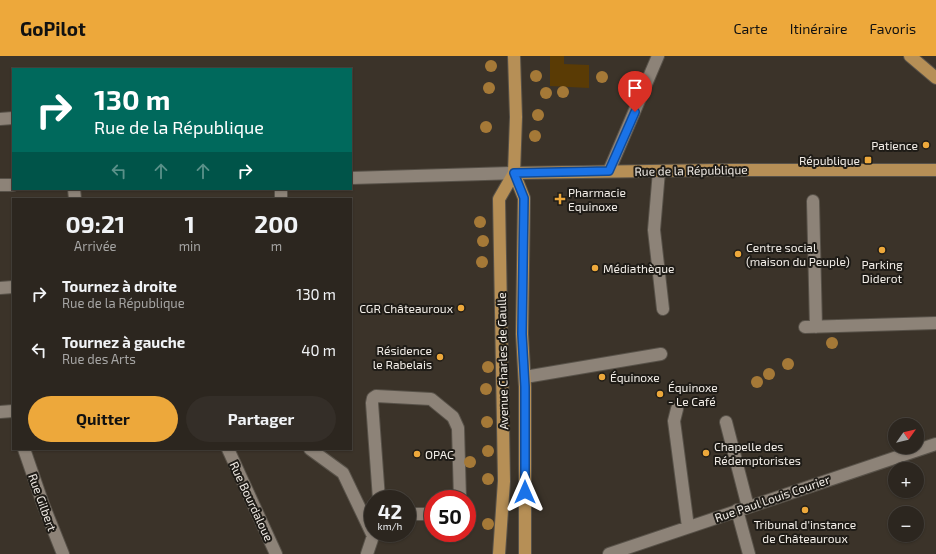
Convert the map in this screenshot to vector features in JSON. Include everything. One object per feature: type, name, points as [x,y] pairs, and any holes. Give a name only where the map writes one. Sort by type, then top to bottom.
[{"type":"main road","name":"Avenue Charles de Gaulle","points":[[514,56],[516,117],[514,173],[524,198],[522,334],[525,377],[525,553]]},
{"type":"main road","points":[[910,56],[936,78]]},
{"type":"main road","name":"Rue de la République","points":[[514,173],[718,170],[936,170]]},
{"type":"main road","name":"Avenue Charles de Gaulle","points":[[499,554],[504,481],[499,199],[514,173]]},
{"type":"street","points":[[609,171],[658,56]]},
{"type":"street","points":[[0,119],[12,118]]},
{"type":"street","points":[[659,171],[654,230],[663,309]]},
{"type":"street","name":"Rue de la République","points":[[352,178],[514,173]]},
{"type":"street","points":[[0,185],[12,185]]},
{"type":"street","points":[[813,201],[811,327],[936,323]]},
{"type":"street","points":[[0,288],[12,287]]},
{"type":"street","points":[[525,377],[661,354]]},
{"type":"street","points":[[378,490],[372,403],[372,398],[376,396],[431,399],[453,418],[458,428],[460,490]]},
{"type":"street","points":[[678,409],[674,421],[688,527]]},
{"type":"street","points":[[726,422],[749,554]]},
{"type":"street","name":"Rue Paul Louis Courier","points":[[609,554],[936,444]]},
{"type":"street","name":"Rue Gilbert","points":[[24,450],[43,504],[63,554]]},
{"type":"street","name":"Rue Bourdaloue","points":[[229,450],[276,554]]},
{"type":"street","points":[[311,450],[343,473],[364,507]]},
{"type":"street","points":[[367,554],[371,542]]},
{"type":"shaded area","points":[[550,56],[564,56],[564,64],[589,65],[589,88],[550,86]]},
{"type":"place","name":"Patience","points":[[926,145]]},
{"type":"place","name":"République","points":[[868,160]]},
{"type":"place","name":"Pharmacie Equinoxe","points":[[560,199]]},
{"type":"place","name":"Parking Diderot","points":[[882,250]]},
{"type":"place","name":"Centre social (maison du Peuple)","points":[[738,254]]},
{"type":"place","name":"Médiathèque","points":[[595,268]]},
{"type":"place","name":"CGR Châteauroux","points":[[461,308]]},
{"type":"place","name":"Résidence le Rabelais","points":[[440,357]]},
{"type":"place","name":"Équinoxe","points":[[602,377]]},
{"type":"place","name":"Équinoxe - Le Café","points":[[660,394]]},
{"type":"place","name":"Chapelle des Rédemptoristes","points":[[706,453]]},
{"type":"place","name":"OPAC","points":[[417,454]]},
{"type":"place","name":"Tribunal d'instance de Châteauroux","points":[[805,510]]},
{"type":"route","points":[[525,492],[525,387],[522,334],[524,198],[514,173],[609,171],[635,112]]}]
